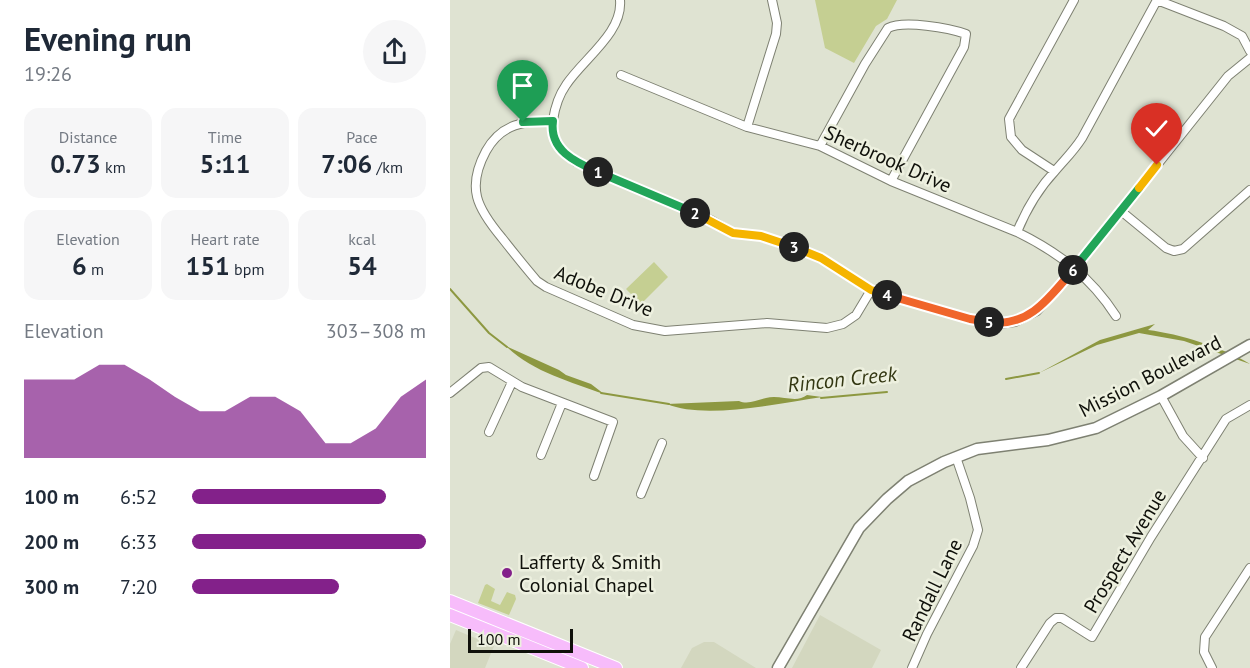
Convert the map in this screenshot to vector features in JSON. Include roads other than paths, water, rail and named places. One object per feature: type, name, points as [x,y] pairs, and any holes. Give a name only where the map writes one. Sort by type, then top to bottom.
[{"type":"main road","name":"Mission Boulevard","points":[[778,668],[850,542],[886,499],[908,481],[956,457],[984,447],[1048,441],[1083,432],[1109,422],[1161,396],[1245,347]]},
{"type":"main road","points":[[450,601],[616,668]]},
{"type":"main road","points":[[450,615],[582,668]]},
{"type":"street","points":[[620,0],[621,9],[615,26],[565,86],[556,106],[552,131],[556,141],[568,157],[711,220],[733,233],[761,236],[821,258],[871,290],[970,319],[999,324],[1015,322],[1037,311],[1075,268],[1228,76],[1250,58]]},
{"type":"street","points":[[747,127],[776,34],[777,23],[772,0]]},
{"type":"street","points":[[1054,171],[1022,150],[1011,137],[1009,119],[1074,0]]},
{"type":"street","points":[[1017,232],[1025,213],[1054,171],[1071,155],[1082,138],[1157,0],[1224,26],[1242,36],[1250,51]]},
{"type":"street","points":[[820,146],[888,28],[901,24],[966,34],[964,47],[891,181]]},
{"type":"street","name":"Sherbrook Drive","points":[[621,75],[747,127],[820,146],[891,181],[1017,232],[1035,241],[1088,279],[1116,316]]},
{"type":"street","name":"Adobe Drive","points":[[553,121],[523,122],[504,130],[488,148],[479,165],[475,184],[479,206],[489,222],[537,281],[546,287],[633,325],[665,331],[767,323],[827,328],[843,324],[856,315],[871,290]]},
{"type":"street","points":[[1121,211],[1166,248],[1174,251],[1183,249],[1250,190]]},
{"type":"street","points":[[450,393],[481,368],[489,367],[512,382],[613,422],[594,476]]},
{"type":"street","points":[[489,432],[512,382]]},
{"type":"street","points":[[1161,396],[1183,436],[1203,458]]},
{"type":"street","points":[[541,455],[562,403]]},
{"type":"street","name":"Prospect Avenue","points":[[1021,668],[1050,623],[1056,618],[1062,618],[1092,637],[1151,537],[1226,419],[1250,405]]},
{"type":"street","points":[[641,494],[662,442]]},
{"type":"street","name":"Randall Lane","points":[[912,668],[973,546],[978,530],[956,457]]},
{"type":"street","points":[[1212,668],[1204,652],[1205,637],[1250,568]]},
{"type":"waterway","name":"Rincon Creek","points":[[450,289],[489,333],[507,347]]},
{"type":"waterway","name":"Rincon Creek","points":[[1006,379],[1039,373]]},
{"type":"waterway","name":"Rincon Creek","points":[[821,398],[887,392]]},
{"type":"waterway","name":"Rincon Creek","points":[[601,393],[669,404]]},
{"type":"place","name":"Lafferty & Smith Colonial Chapel","points":[[507,573]]}]
